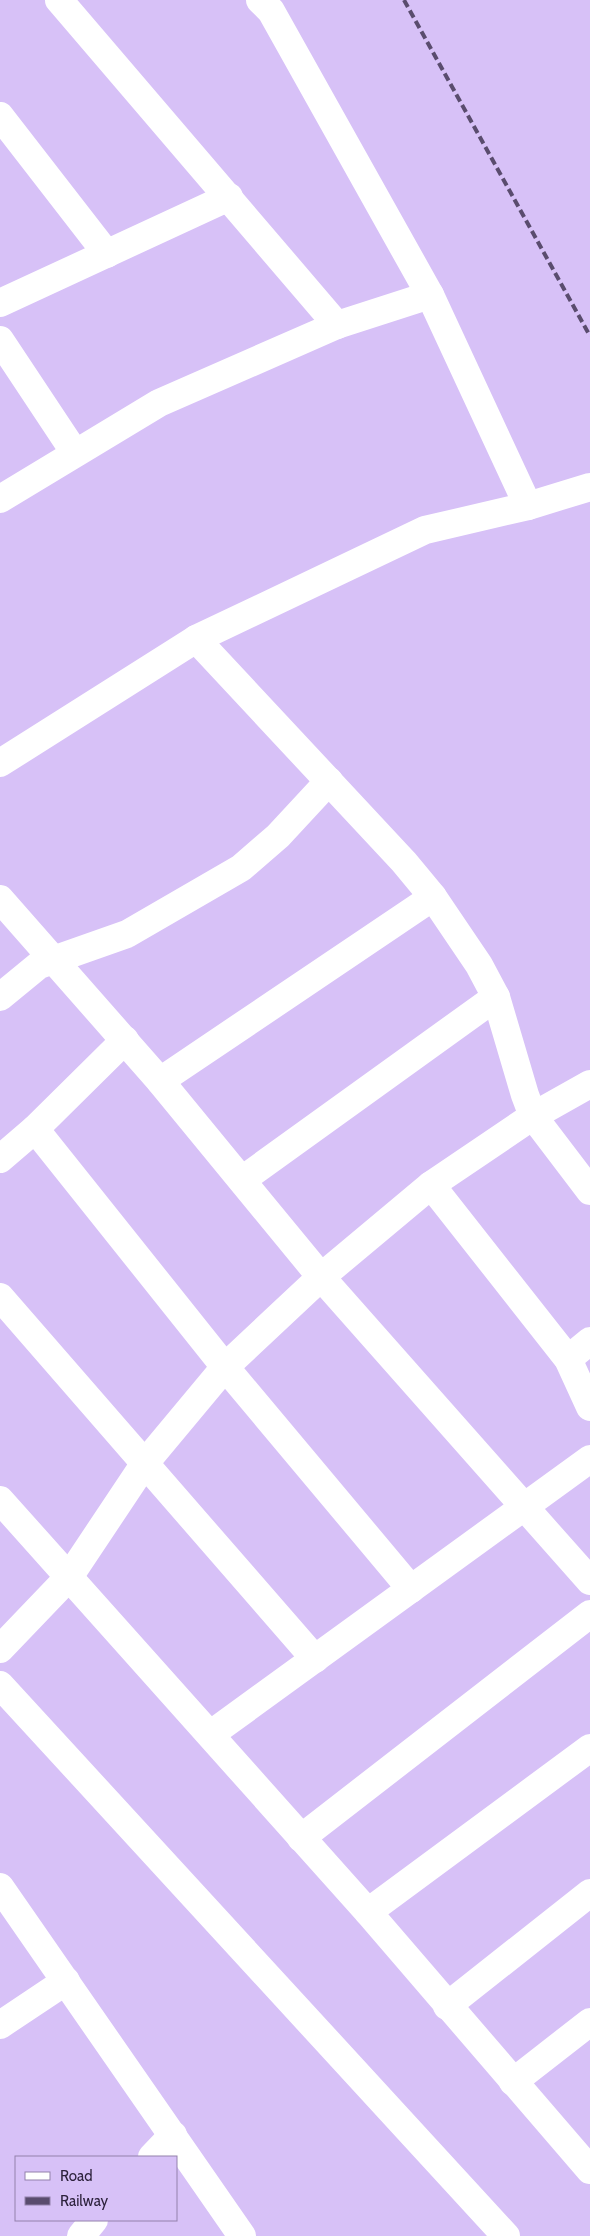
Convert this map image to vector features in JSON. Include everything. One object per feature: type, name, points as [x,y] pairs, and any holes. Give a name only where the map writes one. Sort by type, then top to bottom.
[{"type":"street","points":[[59,0],[229,196],[337,325]]},
{"type":"street","points":[[260,0],[272,11],[430,295],[528,506]]},
{"type":"street","points":[[0,116],[107,254]]},
{"type":"street","points":[[0,303],[229,196]]},
{"type":"street","points":[[0,499],[159,403],[337,325],[430,295]]},
{"type":"street","points":[[0,340],[76,453]]},
{"type":"street","points":[[0,763],[196,639],[424,530],[528,506],[590,487]]},
{"type":"street","points":[[196,639],[404,862],[433,897],[479,965],[496,997],[525,1096],[533,1116],[590,1191]]},
{"type":"street","points":[[0,997],[26,974],[52,959],[110,941],[126,934],[241,868],[278,836],[329,781]]},
{"type":"street","points":[[160,1081],[433,897]]},
{"type":"street","points":[[0,899],[160,1081],[321,1277],[590,1582]]},
{"type":"street","points":[[242,1180],[496,997]]},
{"type":"street","points":[[0,1159],[35,1129],[125,1040]]},
{"type":"street","points":[[0,1649],[69,1577],[145,1463],[225,1367],[321,1277],[431,1184],[533,1116],[590,1084]]},
{"type":"street","points":[[35,1129],[225,1367],[411,1589]]},
{"type":"street","points":[[431,1184],[568,1359],[590,1407]]},
{"type":"street","points":[[0,1297],[314,1659]]},
{"type":"street","points":[[568,1359],[590,1341]]},
{"type":"street","points":[[211,1734],[590,1459]]},
{"type":"street","points":[[0,1500],[211,1734],[368,1912],[513,2082],[587,2162]]},
{"type":"street","points":[[301,1838],[590,1614]]},
{"type":"street","points":[[0,1686],[506,2236]]},
{"type":"street","points":[[368,1912],[590,1748]]},
{"type":"street","points":[[0,1887],[242,2236]]},
{"type":"street","points":[[447,2006],[590,1893]]},
{"type":"street","points":[[0,2025],[66,1981]]},
{"type":"street","points":[[513,2082],[590,2022]]},
{"type":"street","points":[[153,2156],[173,2136]]},
{"type":"street","points":[[81,2236],[93,2221]]},
{"type":"railway","points":[[404,0],[590,336]]}]
